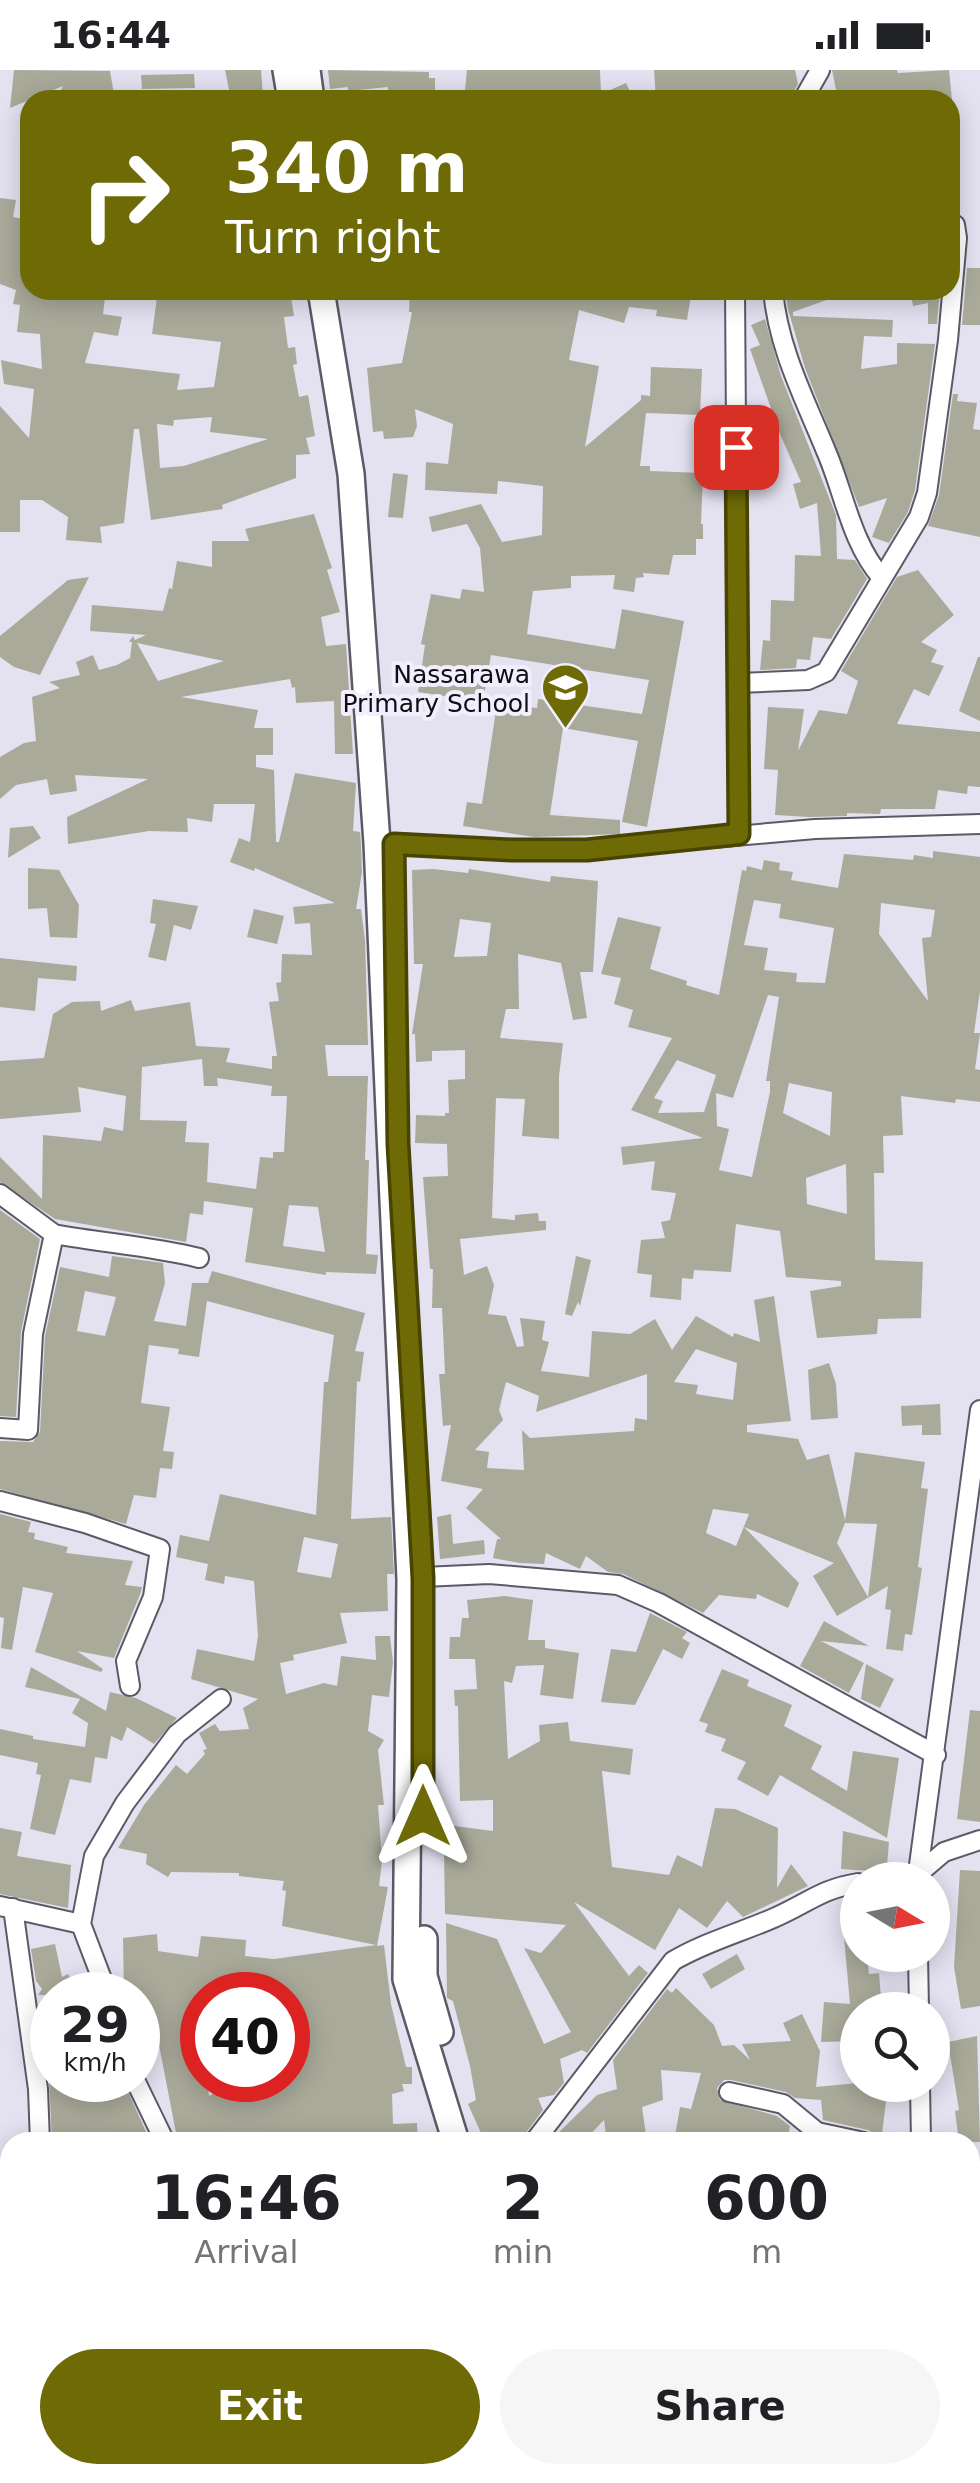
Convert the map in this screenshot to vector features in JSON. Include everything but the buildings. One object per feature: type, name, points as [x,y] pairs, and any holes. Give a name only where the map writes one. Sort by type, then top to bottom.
[{"type":"street","points":[[323,300],[351,474],[377,843],[410,1578],[406,1979],[453,2132]]},
{"type":"street","points":[[339,300],[364,472],[394,844],[398,1144],[423,1578],[424,1976],[469,2132]]},
{"type":"street","points":[[735,300],[739,834]]},
{"type":"street","points":[[774,300],[782,346],[826,448],[856,532],[871,566],[882,578]]},
{"type":"street","points":[[738,683],[808,680],[826,672],[908,539],[926,493],[952,300]]},
{"type":"street","points":[[394,844],[587,850],[739,834],[980,824]]},
{"type":"street","points":[[0,1194],[54,1234],[104,1244],[157,1248],[199,1258]]},
{"type":"street","points":[[0,1428],[28,1430],[34,1334],[54,1234]]},
{"type":"street","points":[[919,1862],[980,1410]]},
{"type":"street","points":[[0,1501],[85,1523],[160,1549],[153,1597],[126,1661],[130,1686]]},
{"type":"street","points":[[423,1578],[489,1574],[618,1584],[936,1756]]},
{"type":"street","points":[[100,1972],[82,1924],[94,1856],[126,1803],[177,1734],[221,1699]]},
{"type":"street","points":[[933,1862],[944,1852],[980,1840]]},
{"type":"street","points":[[542,2132],[672,1961],[840,1886]]},
{"type":"street","points":[[39,2132],[36,2069],[6,1907],[82,1924]]},
{"type":"street","points":[[729,2092],[783,2104],[817,2132]]},
{"type":"street","points":[[146,2102],[160,2132]]},
{"type":"street","points":[[921,2102],[922,2132]]},
{"type":"place","name":"Nassarawa Primary School","points":[[565,730]]},
{"type":"route","points":[[423,1816],[423,1578],[398,1144],[394,844],[587,850],[739,834],[736,447]]}]
